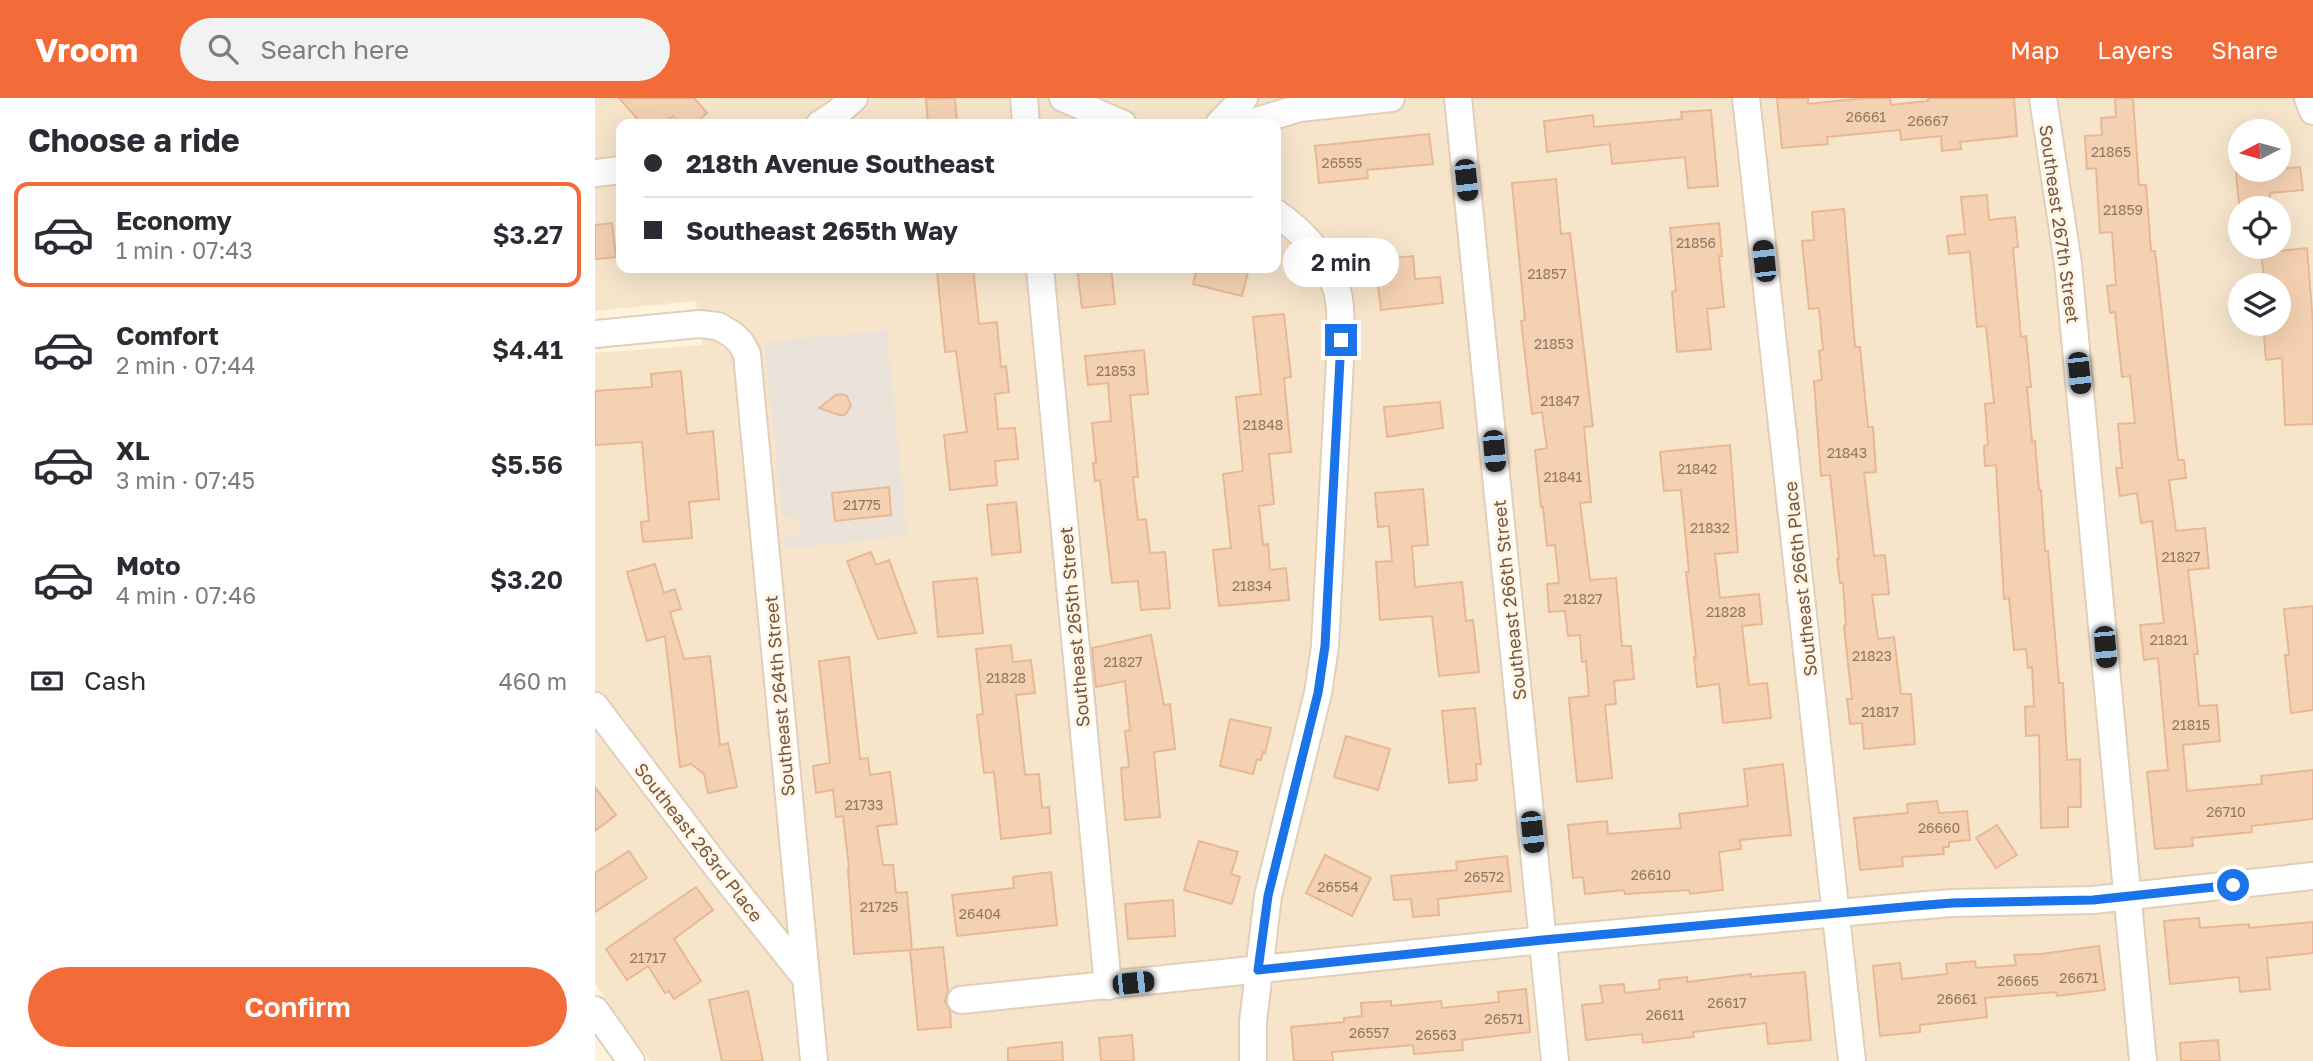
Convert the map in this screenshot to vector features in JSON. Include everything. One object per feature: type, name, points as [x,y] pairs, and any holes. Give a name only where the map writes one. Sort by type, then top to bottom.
[{"type":"street","points":[[828,119],[854,98]]},
{"type":"street","points":[[1024,98],[1026,119]]},
{"type":"street","points":[[1063,98],[1111,119]]},
{"type":"street","points":[[1224,119],[1244,98]]},
{"type":"street","points":[[1263,119],[1300,108],[1391,98]]},
{"type":"street","name":"Southeast 266th Street","points":[[1458,98],[1555,1061]]},
{"type":"street","name":"Southeast 266th Place","points":[[1746,98],[1852,1061]]},
{"type":"street","name":"Southeast 267th Street","points":[[2043,98],[2068,264],[2143,1061]]},
{"type":"street","points":[[2308,98],[2313,111]]},
{"type":"street","points":[[595,173],[616,171]]},
{"type":"street","points":[[1253,1061],[1253,1022],[1268,896],[1318,693],[1325,646],[1341,340],[1336,286],[1313,245],[1281,216]]},
{"type":"street","name":"Southeast 265th Street","points":[[1040,273],[1108,986]]},
{"type":"street","name":"Southeast 264th Street","points":[[595,334],[699,324],[718,326],[733,335],[747,354],[814,1061]]},
{"type":"street","name":"Southeast 263rd Place","points":[[595,706],[717,867],[805,977]]},
{"type":"street","points":[[961,1000],[1543,940],[1837,913],[1952,903],[2093,900],[2313,876]]},
{"type":"street","points":[[595,1010],[631,1061]]},
{"type":"shaded area","points":[[595,98],[2313,98],[2313,1061],[650,1061],[595,984],[595,353],[702,345],[696,301],[595,311]]},
{"type":"shaded area","points":[[887,330],[907,536],[785,549],[784,539],[802,533],[800,519],[782,516],[764,342]]},
{"type":"building","points":[[619,98],[694,98],[707,113],[700,119],[676,119],[673,116],[669,119],[638,119]]},
{"type":"building","points":[[955,98],[957,119],[928,119],[926,99]]},
{"type":"building","points":[[1777,98],[1808,98],[1808,104],[1890,98],[1891,105],[1928,101],[1928,98],[2014,98],[2017,136],[1960,142],[1961,149],[1942,151],[1941,136],[1901,140],[1900,130],[1827,137],[1828,144],[1782,148]]},
{"type":"building","points":[[2115,98],[2133,98],[2139,185],[2146,185],[2151,251],[2155,251],[2178,460],[2184,460],[2186,478],[2169,480],[2176,531],[2205,528],[2209,568],[2188,570],[2198,654],[2194,654],[2199,706],[2217,705],[2220,741],[2183,745],[2187,791],[2262,784],[2261,776],[2313,770],[2313,819],[2251,826],[2252,832],[2192,838],[2193,846],[2155,849],[2147,772],[2168,770],[2158,658],[2144,660],[2140,625],[2164,623],[2152,521],[2141,523],[2137,493],[2120,496],[2116,468],[2122,468],[2118,424],[2135,423],[2130,376],[2122,377],[2115,312],[2110,313],[2107,286],[2116,285],[2112,232],[2100,233],[2096,168],[2087,169],[2085,136],[2102,135],[2101,118],[2116,117]]},
{"type":"building","points":[[1711,110],[1718,186],[1688,188],[1685,157],[1612,164],[1610,144],[1547,152],[1544,121],[1593,115],[1594,127],[1682,119],[1681,112]]},
{"type":"building","points":[[1429,134],[1433,164],[1367,170],[1368,178],[1319,183],[1315,146]]},
{"type":"building","points":[[2300,167],[2303,190],[2270,193],[2270,196],[2238,196],[2237,182],[2291,182],[2291,168]]},
{"type":"building","points":[[1556,179],[1561,234],[1570,233],[1593,426],[1584,427],[1591,502],[1580,503],[1590,580],[1616,578],[1622,646],[1631,646],[1634,679],[1614,681],[1616,704],[1605,705],[1612,778],[1577,782],[1569,698],[1589,696],[1586,661],[1582,662],[1580,635],[1568,636],[1565,611],[1549,612],[1547,584],[1559,583],[1555,545],[1547,546],[1541,507],[1535,450],[1547,448],[1542,412],[1532,414],[1521,321],[1525,320],[1512,183]]},
{"type":"building","points":[[1987,195],[1989,220],[2015,217],[2018,247],[2013,248],[2021,337],[2026,336],[2031,387],[2027,387],[2032,442],[2035,441],[2045,551],[2048,551],[2059,683],[2063,683],[2067,760],[2080,759],[2081,807],[2068,807],[2068,827],[2041,828],[2039,735],[2026,736],[2025,707],[2034,706],[2032,667],[2028,668],[2026,649],[2014,650],[2009,598],[2004,599],[1996,465],[1985,466],[1984,446],[1988,445],[1985,404],[1994,403],[1986,326],[1977,327],[1970,252],[1949,254],[1947,236],[1965,234],[1961,197]]},
{"type":"building","points":[[1844,209],[1855,347],[1860,347],[1868,427],[1873,427],[1876,472],[1864,473],[1874,556],[1885,555],[1889,594],[1872,595],[1878,639],[1894,637],[1901,694],[1911,694],[1915,744],[1864,749],[1862,723],[1850,724],[1847,699],[1852,699],[1844,626],[1843,583],[1840,583],[1837,559],[1830,475],[1821,476],[1814,381],[1822,380],[1819,351],[1823,350],[1819,308],[1809,309],[1802,241],[1814,240],[1812,212]]},
{"type":"building","points":[[612,223],[616,257],[595,259],[595,225]]},
{"type":"building","points":[[1719,223],[1724,307],[1707,309],[1711,349],[1677,352],[1672,292],[1676,291],[1670,228]]},
{"type":"building","points":[[2307,248],[2313,324],[2313,424],[2285,425],[2282,358],[2266,360],[2264,336],[2291,336],[2291,273],[2264,273],[2262,259],[2291,259],[2291,250]]},
{"type":"building","points":[[1413,256],[1415,279],[1440,277],[1443,303],[1381,310],[1375,260]]},
{"type":"building","points":[[937,273],[974,273],[979,324],[997,322],[1001,367],[1006,366],[1009,392],[995,394],[998,429],[1015,428],[1018,459],[995,461],[997,485],[950,490],[944,435],[967,432],[956,351],[945,352]]},
{"type":"building","points":[[1078,273],[1112,273],[1115,304],[1082,308]]},
{"type":"building","points":[[1196,273],[1248,273],[1242,296],[1193,284]]},
{"type":"building","points":[[1284,314],[1291,377],[1284,378],[1291,452],[1269,454],[1274,504],[1259,506],[1263,545],[1268,544],[1270,570],[1286,568],[1289,600],[1219,606],[1213,550],[1231,548],[1223,474],[1243,471],[1236,397],[1261,394],[1253,317]]},
{"type":"building","points":[[1144,350],[1148,394],[1130,395],[1138,477],[1133,477],[1138,520],[1146,519],[1150,553],[1165,552],[1170,608],[1141,610],[1138,581],[1112,583],[1100,480],[1095,481],[1092,423],[1111,421],[1108,383],[1088,385],[1085,356]]},
{"type":"building","points":[[681,371],[687,434],[713,431],[719,499],[689,502],[692,538],[643,542],[641,522],[649,521],[642,442],[595,445],[595,391],[652,387],[651,374]]},
{"type":"building","points":[[836,395],[847,396],[851,406],[845,415],[819,408]]},
{"type":"building","points":[[1440,402],[1443,428],[1387,437],[1384,407]]},
{"type":"building","points":[[1730,445],[1738,552],[1715,554],[1720,598],[1759,594],[1762,624],[1742,626],[1749,685],[1767,683],[1771,718],[1723,723],[1719,684],[1697,687],[1681,490],[1664,491],[1660,452]]},
{"type":"building","points":[[889,487],[891,515],[835,521],[832,493]]},
{"type":"building","points":[[1423,489],[1428,545],[1412,546],[1415,587],[1462,582],[1466,621],[1473,620],[1479,672],[1439,676],[1432,616],[1380,620],[1376,562],[1392,561],[1389,526],[1378,527],[1375,493]]},
{"type":"building","points":[[1016,502],[1021,552],[992,555],[987,505]]},
{"type":"building","points":[[871,552],[876,565],[889,560],[916,633],[878,639],[847,561]]},
{"type":"building","points":[[655,564],[664,593],[675,589],[681,609],[670,612],[684,659],[710,656],[720,745],[728,743],[737,787],[708,793],[704,774],[691,764],[680,767],[665,636],[647,641],[627,572]]},
{"type":"building","points":[[977,578],[983,633],[938,637],[933,582]]},
{"type":"building","points":[[2313,606],[2313,710],[2291,713],[2284,609]]},
{"type":"building","points":[[1151,635],[1164,705],[1170,704],[1175,749],[1154,752],[1160,817],[1125,820],[1121,768],[1129,767],[1125,731],[1130,730],[1125,681],[1096,687],[1092,648]]},
{"type":"building","points":[[1011,645],[1013,662],[1031,660],[1035,693],[1016,695],[1025,775],[1039,774],[1042,808],[1049,807],[1051,833],[1001,839],[994,772],[984,773],[977,715],[983,714],[976,649]]},
{"type":"building","points":[[849,657],[860,759],[868,758],[870,775],[890,772],[897,824],[877,826],[883,865],[893,865],[896,893],[907,892],[912,950],[854,954],[843,816],[836,817],[833,790],[816,793],[813,766],[830,763],[819,661]]},
{"type":"building","points":[[1475,708],[1481,764],[1476,764],[1477,780],[1449,783],[1442,711]]},
{"type":"building","points":[[1230,719],[1271,728],[1265,753],[1263,752],[1261,760],[1257,759],[1253,774],[1220,766]]},
{"type":"building","points":[[1346,736],[1390,749],[1378,790],[1334,777]]},
{"type":"building","points":[[1783,764],[1791,835],[1740,840],[1741,849],[1719,852],[1723,890],[1690,894],[1689,890],[1625,894],[1624,890],[1585,894],[1583,877],[1573,878],[1568,825],[1607,821],[1608,834],[1681,828],[1679,814],[1748,806],[1744,769]]},
{"type":"building","points":[[595,787],[616,815],[595,831]]},
{"type":"building","points":[[1937,801],[1939,813],[1967,811],[1970,840],[1949,842],[1949,847],[1943,847],[1944,854],[1902,857],[1903,866],[1860,870],[1854,818],[1908,813],[1907,804]]},
{"type":"building","points":[[1997,825],[2017,855],[1996,868],[1976,838]]},
{"type":"building","points":[[1199,841],[1238,852],[1231,874],[1240,877],[1232,904],[1184,890]]},
{"type":"building","points":[[629,851],[647,878],[595,912],[595,873]]},
{"type":"building","points":[[1325,855],[1371,878],[1352,916],[1306,893]]},
{"type":"building","points":[[1507,856],[1511,891],[1438,899],[1439,915],[1413,917],[1411,899],[1394,900],[1391,876],[1457,870],[1456,862]]},
{"type":"building","points":[[1051,872],[1057,925],[957,936],[952,895],[1014,888],[1013,877]]},
{"type":"building","points":[[696,887],[713,910],[674,939],[701,981],[674,999],[669,991],[665,993],[648,966],[627,980],[606,949]]},
{"type":"building","points":[[1173,900],[1175,936],[1128,939],[1125,904]]},
{"type":"building","points":[[2199,918],[2200,928],[2249,924],[2249,928],[2313,922],[2313,953],[2267,958],[2270,989],[2240,992],[2239,977],[2170,984],[2164,921]]},
{"type":"building","points":[[2099,946],[2105,990],[2057,996],[2056,992],[1985,998],[1987,1017],[1920,1025],[1920,1032],[1880,1036],[1873,966],[1900,963],[1902,979],[1947,974],[1946,964],[1975,961],[1976,968],[2016,965],[2014,955]]},
{"type":"building","points":[[943,947],[948,992],[945,1001],[950,1010],[951,1027],[918,1030],[910,950]]},
{"type":"building","points":[[1805,972],[1811,1040],[1768,1044],[1766,1023],[1693,1032],[1694,1037],[1643,1043],[1642,1034],[1586,1040],[1582,1005],[1603,1003],[1600,986],[1624,984],[1625,993],[1660,989],[1659,980],[1687,977],[1687,982],[1751,974],[1751,977]]},
{"type":"building","points":[[1526,989],[1530,1032],[1462,1040],[1463,1050],[1414,1054],[1413,1045],[1332,1052],[1333,1061],[1294,1061],[1291,1027],[1344,1022],[1344,1018],[1362,1016],[1361,1003],[1391,1001],[1391,1006],[1441,1001],[1442,1008],[1499,1002],[1498,992]]},
{"type":"building","points":[[748,991],[763,1061],[722,1061],[709,1000]]},
{"type":"building","points":[[1132,1035],[1134,1061],[1101,1061],[1099,1038]]},
{"type":"building","points":[[2218,1040],[2220,1061],[2181,1061],[2180,1043]]},
{"type":"building","points":[[1062,1042],[1063,1061],[1008,1061],[1008,1048]]},
{"type":"route","points":[[1341,340],[1325,646],[1318,693],[1268,896],[1258,970],[1543,940],[1915,906],[2093,900],[2233,885]]}]
